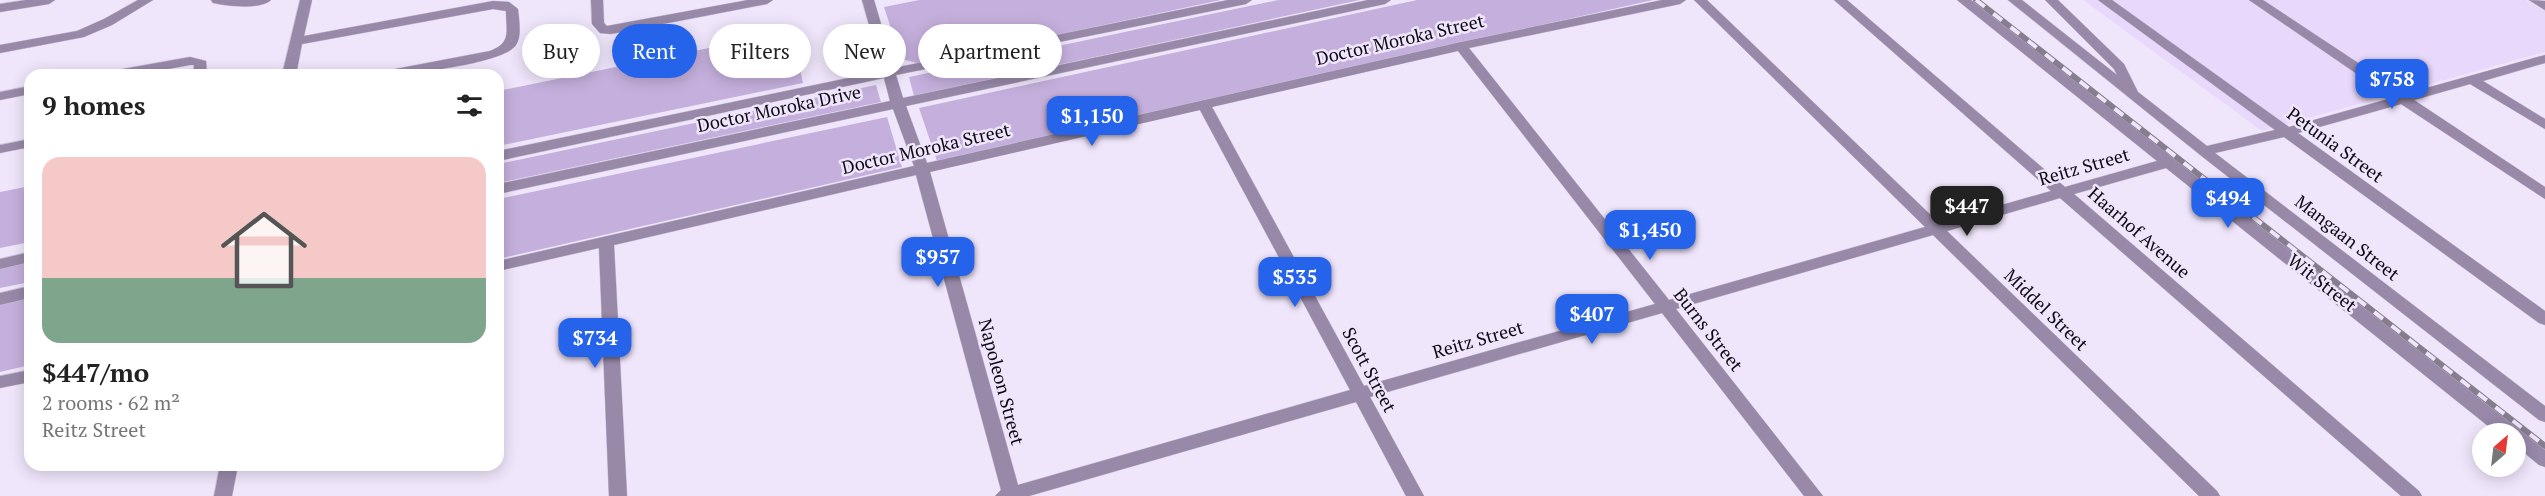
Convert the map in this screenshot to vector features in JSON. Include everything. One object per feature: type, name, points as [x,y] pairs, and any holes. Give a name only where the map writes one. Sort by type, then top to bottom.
[{"type":"street","points":[[0,8],[49,0]]},
{"type":"street","points":[[0,49],[80,34],[108,22],[147,0]]},
{"type":"street","points":[[217,0],[233,3],[265,0]]},
{"type":"street","points":[[290,69],[306,0]]},
{"type":"street","points":[[597,0],[598,24],[604,30],[767,0]]},
{"type":"street","name":"Napoleon Street","points":[[868,0],[875,24]]},
{"type":"street","name":"Doctor Moroka Drive","points":[[906,70],[1246,0]]},
{"type":"street","name":"Doctor Moroka Drive","points":[[504,188],[1385,0]]},
{"type":"street","name":"Doctor Moroka Street","points":[[504,265],[1461,46],[1680,0]]},
{"type":"street","name":"Middel Street","points":[[1700,0],[2211,496]]},
{"type":"street","name":"Haarhof Avenue","points":[[1840,0],[2413,496]]},
{"type":"street","name":"Wit Street","points":[[1963,0],[2497,423]]},
{"type":"street","name":"Mangaan Street","points":[[2014,0],[2204,151],[2545,415]]},
{"type":"street","points":[[2051,0],[2119,67],[2135,96]]},
{"type":"street","name":"Petunia Street","points":[[2104,0],[2545,319]]},
{"type":"street","points":[[2255,0],[2545,194]]},
{"type":"street","points":[[2535,0],[2545,6]]},
{"type":"street","points":[[298,40],[493,5],[505,5],[512,9],[513,38],[512,43],[505,49],[494,54],[416,69]]},
{"type":"street","name":"Burns Street","points":[[1461,46],[1814,496]]},
{"type":"street","points":[[145,69],[190,61],[201,64],[201,69]]},
{"type":"street","points":[[2204,151],[2287,132],[2471,79],[2543,61]]},
{"type":"street","name":"Doctor Moroka Drive","points":[[504,155],[865,78]]},
{"type":"street","name":"Napoleon Street","points":[[890,78],[922,170],[1009,495]]},
{"type":"street","points":[[2471,79],[2545,125]]},
{"type":"street","points":[[0,96],[24,91]]},
{"type":"street","name":"Scott Street","points":[[1204,104],[1415,496]]},
{"type":"street","points":[[0,149],[24,144]]},
{"type":"street","name":"Reitz Street","points":[[1009,495],[2170,162]]},
{"type":"street","points":[[606,240],[618,496]]},
{"type":"street","points":[[0,264],[24,258]]},
{"type":"street","points":[[0,299],[24,293]]},
{"type":"street","points":[[0,382],[24,377]]},
{"type":"street","points":[[2526,445],[2545,460]]},
{"type":"street","points":[[223,496],[228,471]]},
{"type":"shaded area","points":[[919,0],[1221,0],[1062,34],[1062,24],[918,24],[918,63],[906,60],[906,24],[890,24],[884,7]]},
{"type":"shaded area","points":[[1278,0],[1360,0],[1062,64],[1062,45]]},
{"type":"shaded area","points":[[1417,0],[1653,0],[937,161],[919,108]]},
{"type":"shaded area","points":[[2083,0],[2526,0],[2545,11],[2545,52],[2262,131]]},
{"type":"shaded area","points":[[709,48],[709,78],[802,78],[803,83],[504,145],[504,90],[562,78],[600,78],[600,70],[612,68],[612,78],[697,78],[697,50]]},
{"type":"shaded area","points":[[918,75],[918,78],[998,78],[914,96],[909,77]]},
{"type":"shaded area","points":[[876,85],[881,102],[504,182],[504,163]]},
{"type":"shaded area","points":[[887,117],[902,167],[504,258],[504,198]]},
{"type":"shaded area","points":[[24,187],[24,243],[0,248],[0,192]]},
{"type":"shaded area","points":[[24,263],[24,283],[0,288],[0,268]]},
{"type":"shaded area","points":[[24,299],[24,366],[0,372],[0,305]]},
{"type":"railway","points":[[1976,0],[2545,446]]}]
